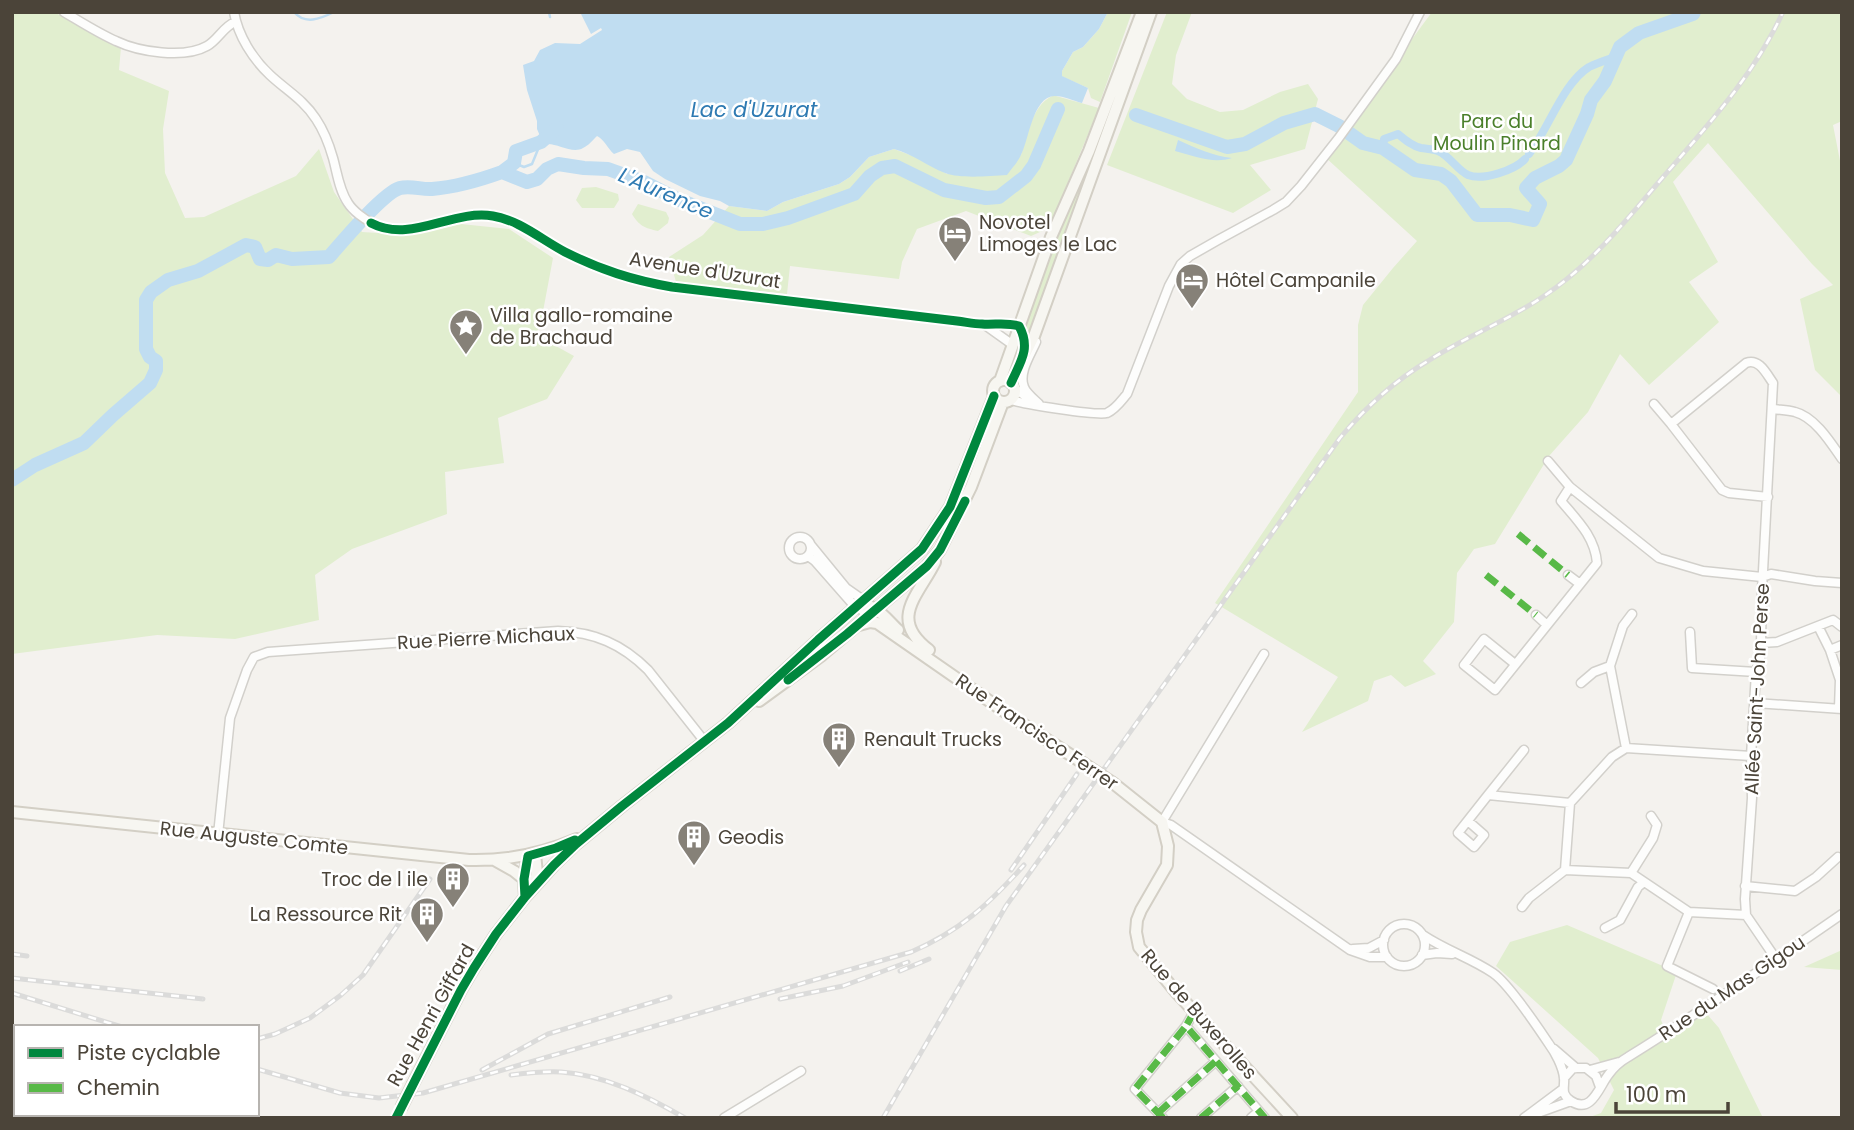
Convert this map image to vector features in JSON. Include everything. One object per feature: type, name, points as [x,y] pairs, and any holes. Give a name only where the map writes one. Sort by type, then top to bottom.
[{"type":"street","points":[[64,12],[118,43],[148,51],[176,53],[206,47],[234,17]]},
{"type":"street","points":[[1006,392],[1023,403],[1097,414],[1108,413],[1118,407],[1127,394],[1169,286],[1181,264],[1190,256],[1286,202],[1301,187],[1396,59],[1420,12]]},
{"type":"street","points":[[852,630],[867,608],[922,549],[950,507],[1034,336],[1148,15]]},
{"type":"street","points":[[966,685],[945,662],[920,643],[909,627],[911,601],[935,564],[971,487],[1006,392],[1013,345],[1051,237],[1148,15]]},
{"type":"street","name":"Avenue d'Uzurat","points":[[234,17],[256,60],[299,98],[317,120],[329,146],[346,200],[372,223],[405,230],[470,216],[498,216],[581,259],[630,279],[672,287],[985,325],[998,323],[1019,326]]},
{"type":"street","points":[[1039,404],[1024,387],[1023,378],[1044,321],[1043,311]]},
{"type":"street","name":"Avenue d'Uzurat","points":[[985,325],[1013,345]]},
{"type":"street","points":[[1019,326],[1026,341],[1023,357]]},
{"type":"street","name":"Allée Saint-John Perse","points":[[1671,424],[1746,363],[1757,362],[1773,383],[1761,643],[1756,672],[1751,756],[1752,798],[1745,886],[1746,915]]},
{"type":"street","points":[[1654,404],[1723,490],[1768,497]]},
{"type":"street","points":[[1773,409],[1797,412],[1806,418],[1829,439],[1842,459]]},
{"type":"street","points":[[1548,461],[1570,487],[1659,558],[1703,571],[1762,577],[1771,574],[1815,582],[1842,583]]},
{"type":"street","points":[[1515,664],[1484,639],[1464,665],[1494,690],[1597,563],[1596,548],[1586,531],[1561,501],[1570,487]]},
{"type":"street","points":[[810,544],[811,551],[801,559],[795,558],[790,552],[793,541],[799,537],[807,540],[846,588],[883,626]]},
{"type":"street","points":[[586,835],[728,723],[837,624],[867,608],[927,566],[940,550]]},
{"type":"street","points":[[808,556],[845,596],[867,608],[901,633],[910,645]]},
{"type":"street","points":[[1568,575],[1580,584]]},
{"type":"street","points":[[837,624],[844,611],[845,596]]},
{"type":"street","points":[[1626,748],[1610,666],[1623,626],[1632,614]]},
{"type":"street","points":[[1536,615],[1547,625]]},
{"type":"street","points":[[1761,643],[1777,642],[1833,620],[1842,627]]},
{"type":"street","points":[[728,723],[780,687],[852,630],[870,622],[883,626],[910,645]]},
{"type":"street","points":[[1755,703],[1841,709],[1840,680],[1818,626]]},
{"type":"street","name":"Rue Pierre Michaux","points":[[218,835],[230,718],[254,657],[268,652],[575,631],[616,644],[639,661],[705,742]]},
{"type":"street","points":[[1690,632],[1692,668],[1756,672]]},
{"type":"street","name":"Rue Francisco Ferrer","points":[[910,645],[1113,783],[1161,822]]},
{"type":"street","points":[[1830,650],[1842,645]]},
{"type":"street","points":[[1264,654],[1161,822],[1171,825],[1350,950],[1370,957],[1387,957]]},
{"type":"street","points":[[1581,683],[1594,672],[1610,666]]},
{"type":"street","points":[[1565,870],[1570,803],[1612,757],[1626,748],[1751,756]]},
{"type":"street","points":[[1468,821],[1524,750]]},
{"type":"street","points":[[1488,795],[1570,803]]},
{"type":"street","name":"Rue Auguste Comte","points":[[12,812],[469,860],[496,861],[532,855],[586,835]]},
{"type":"street","points":[[1630,873],[1653,838],[1657,825],[1651,816]]},
{"type":"street","name":"Rue de Buxerolles","points":[[1161,822],[1168,846],[1167,865],[1140,910],[1137,920],[1138,942],[1143,953],[1194,1012],[1292,1118]]},
{"type":"street","name":"Rue Henri Giffard","points":[[398,1113],[467,979],[494,938],[527,895],[586,835]]},
{"type":"street","points":[[527,895],[524,879],[532,855]]},
{"type":"street","points":[[527,895],[537,873],[532,855]]},
{"type":"street","points":[[1745,886],[1795,891],[1838,857]]},
{"type":"street","points":[[496,861],[524,879]]},
{"type":"street","points":[[1522,907],[1529,898],[1565,870],[1630,873],[1689,912],[1746,915],[1776,959]]},
{"type":"street","points":[[1605,928],[1619,920],[1643,883]]},
{"type":"street","points":[[1689,912],[1667,965],[1713,989]]},
{"type":"street","name":"Rue du Mas Gigou","points":[[1600,1087],[1622,1061],[1842,914]]},
{"type":"street","points":[[1423,935],[1425,942],[1418,961],[1398,965],[1387,957],[1384,940],[1388,931],[1399,924],[1413,926],[1437,944],[1479,964],[1496,975],[1552,1047],[1576,1068]]},
{"type":"street","points":[[1350,950],[1369,948],[1384,940]]},
{"type":"street","points":[[1422,955],[1455,954]]},
{"type":"street","points":[[1194,1012],[1186,1026],[1135,1089],[1161,1116],[1216,1061]]},
{"type":"street","points":[[1186,1026],[1262,1114],[1251,1118]]},
{"type":"street","points":[[1552,1047],[1564,1078],[1565,1095],[1571,1101],[1581,1104],[1590,1102],[1597,1096],[1600,1087],[1596,1076],[1590,1070],[1576,1068],[1569,1071],[1564,1078]]},
{"type":"street","name":"Rue du Mas Gigou","points":[[1590,1070],[1622,1061]]},
{"type":"street","points":[[724,1118],[801,1071]]},
{"type":"street","points":[[1201,1118],[1238,1086]]},
{"type":"street","points":[[1525,1117],[1563,1088]]},
{"type":"street","points":[[1525,1117],[1571,1101]]},
{"type":"green space","points":[[12,12],[54,12],[121,47],[119,70],[169,91],[163,129],[165,173],[185,218],[204,217],[296,176],[319,149],[334,192],[362,232],[412,235],[461,224],[509,229],[553,258],[536,335],[574,356],[547,399],[498,418],[504,463],[445,472],[447,514],[352,549],[315,575],[319,620],[235,639],[157,635],[12,654]]},
{"type":"green space","points":[[1108,12],[1132,12],[1100,102],[1091,98],[1088,88],[1061,76],[1073,52],[1083,47],[1099,29]]},
{"type":"green space","points":[[1145,12],[1029,340],[1022,325]]},
{"type":"green space","points":[[1167,12],[1192,12],[1176,55],[1172,84],[1187,99],[1220,112],[1243,110],[1280,92],[1308,84],[1318,99],[1305,149],[1250,165],[1271,190],[1233,213],[1107,165]]},
{"type":"green space","name":"Parc du Moulin Pinard","points":[[1432,12],[1842,12],[1842,121],[1833,125],[1842,171],[1842,397],[1815,370],[1800,299],[1833,285],[1708,143],[1673,182],[1718,262],[1689,282],[1719,322],[1649,385],[1620,354],[1588,412],[1549,456],[1495,544],[1474,549],[1457,573],[1454,622],[1423,661],[1436,674],[1405,687],[1391,675],[1374,681],[1368,701],[1302,732],[1338,677],[1215,603],[1358,392],[1358,325],[1363,305],[1417,241],[1325,157]]},
{"type":"green space","points":[[1052,96],[1099,108],[1049,228],[1031,236],[966,211],[917,229],[902,262],[899,279],[790,266],[787,294],[676,282],[669,257],[703,235],[729,206],[767,211],[783,202],[839,184],[850,177],[869,157],[894,149],[921,159],[947,174],[1021,155],[1035,114]]},
{"type":"green space","points":[[596,187],[618,194],[619,200],[614,208],[582,208],[576,200],[582,188]]},
{"type":"green space","points":[[638,204],[666,212],[668,223],[658,231],[643,226],[632,214]]},
{"type":"green space","points":[[1567,925],[1677,972],[1661,1020],[1668,1037],[1706,1013],[1719,1028],[1763,1118],[1587,1118],[1601,1113],[1614,1090],[1598,1058],[1496,966],[1510,942]]},
{"type":"green space","points":[[1842,950],[1842,970],[1804,967]]},
{"type":"water","name":"Lac d'Uzurat","points":[[580,12],[1108,12],[1099,29],[1083,47],[1073,52],[1062,71],[1062,76],[1088,88],[1082,103],[1055,96],[1041,103],[1020,157],[1007,175],[952,175],[894,149],[869,157],[850,177],[839,184],[783,202],[767,211],[729,206],[700,196],[653,171],[640,152],[627,149],[614,154],[597,136],[585,147],[575,150],[548,144],[540,136],[523,65],[534,61],[540,50],[555,43],[580,44],[602,30],[601,28],[591,34]]},
{"type":"water","points":[[1178,140],[1211,154],[1232,158],[1211,160],[1175,151]]},
{"type":"waterway","points":[[294,12],[308,20],[334,12]]},
{"type":"waterway","points":[[549,12],[550,17]]},
{"type":"waterway","name":"L'Aurence","points":[[1136,115],[1227,147],[1245,144],[1284,123],[1315,114],[1339,126],[1363,143],[1383,148],[1415,170],[1441,174],[1451,181],[1477,215],[1510,215],[1533,220],[1540,204],[1526,188],[1535,178],[1566,160],[1591,100],[1605,81],[1620,47],[1639,33],[1694,12]]},
{"type":"waterway","name":"L'Aurence","points":[[1529,154],[1571,84],[1589,67],[1615,57]]},
{"type":"waterway","name":"L'Aurence","points":[[12,480],[35,465],[84,443],[150,383],[156,370],[156,361],[146,349],[146,300],[151,292],[168,280],[198,271],[246,245],[255,247],[260,259],[268,260],[276,255],[292,259],[329,257],[373,208],[400,188],[450,187],[502,172],[527,182],[537,179],[547,169],[558,164],[608,169],[740,224],[763,224],[788,218],[854,194],[870,176],[882,168],[895,166],[944,190],[986,198],[999,197],[1026,176],[1034,165],[1058,109]]},
{"type":"waterway","points":[[502,172],[514,163],[516,151],[541,142],[557,128]]},
{"type":"waterway","name":"L'Aurence","points":[[1383,148],[1384,139],[1398,134],[1415,146],[1442,153],[1464,173],[1482,177],[1514,167],[1525,159]]},
{"type":"waterway","points":[[514,163],[524,167],[532,164],[541,142]]},
{"type":"railway","points":[[883,1118],[1006,906],[1340,438],[1370,406],[1403,377],[1442,352],[1544,296],[1578,270],[1608,240],[1730,98],[1758,57],[1783,12]]},
{"type":"railway","points":[[1011,870],[1077,774]]},
{"type":"railway","points":[[259,1070],[340,1093],[379,1098],[423,1093],[911,952],[959,926],[1024,865]]},
{"type":"railway","points":[[259,1038],[310,1018],[363,975],[430,879]]},
{"type":"railway","points":[[12,954],[27,956]]},
{"type":"railway","points":[[900,971],[929,959]]},
{"type":"railway","points":[[780,999],[843,986],[908,962]]},
{"type":"railway","points":[[12,978],[203,999]]},
{"type":"railway","points":[[12,993],[116,1025]]},
{"type":"railway","points":[[482,1070],[548,1034],[670,997]]},
{"type":"railway","points":[[511,1075],[555,1072],[594,1077],[641,1095],[685,1118]]},
{"type":"marked path","points":[[1518,534],[1568,575]]},
{"type":"marked path","points":[[1486,575],[1536,615]]},
{"type":"marked path","points":[[1194,1012],[1186,1026],[1265,1118]]},
{"type":"marked path","points":[[1163,1118],[1135,1089],[1186,1026]]},
{"type":"marked path","points":[[1158,1113],[1216,1061]]},
{"type":"marked path","points":[[1201,1118],[1238,1086]]},
{"type":"cycle path","points":[[371,223],[401,230],[462,217],[493,216],[521,226],[591,264],[657,284],[976,324],[1019,326],[1023,334],[1024,348],[1011,383]]},
{"type":"cycle path","points":[[396,1118],[474,968],[496,934],[554,865],[622,806],[728,723],[922,549],[950,507],[994,396]]},
{"type":"cycle path","points":[[788,680],[927,566],[940,550],[965,501]]},
{"type":"cycle path","points":[[525,897],[524,879],[528,856],[575,840]]},
{"type":"place","name":"Novotel Limoges le Lac","points":[[955,263]]},
{"type":"place","name":"Hôtel Campanile","points":[[1192,310]]},
{"type":"place","name":"Villa gallo-romaine de Brachaud","points":[[466,356]]},
{"type":"place","name":"Renault Trucks","points":[[839,769]]},
{"type":"place","name":"Geodis","points":[[694,867]]},
{"type":"place","name":"Troc de l ile","points":[[453,909]]},
{"type":"place","name":"La Ressource Rit","points":[[427,944]]}]
